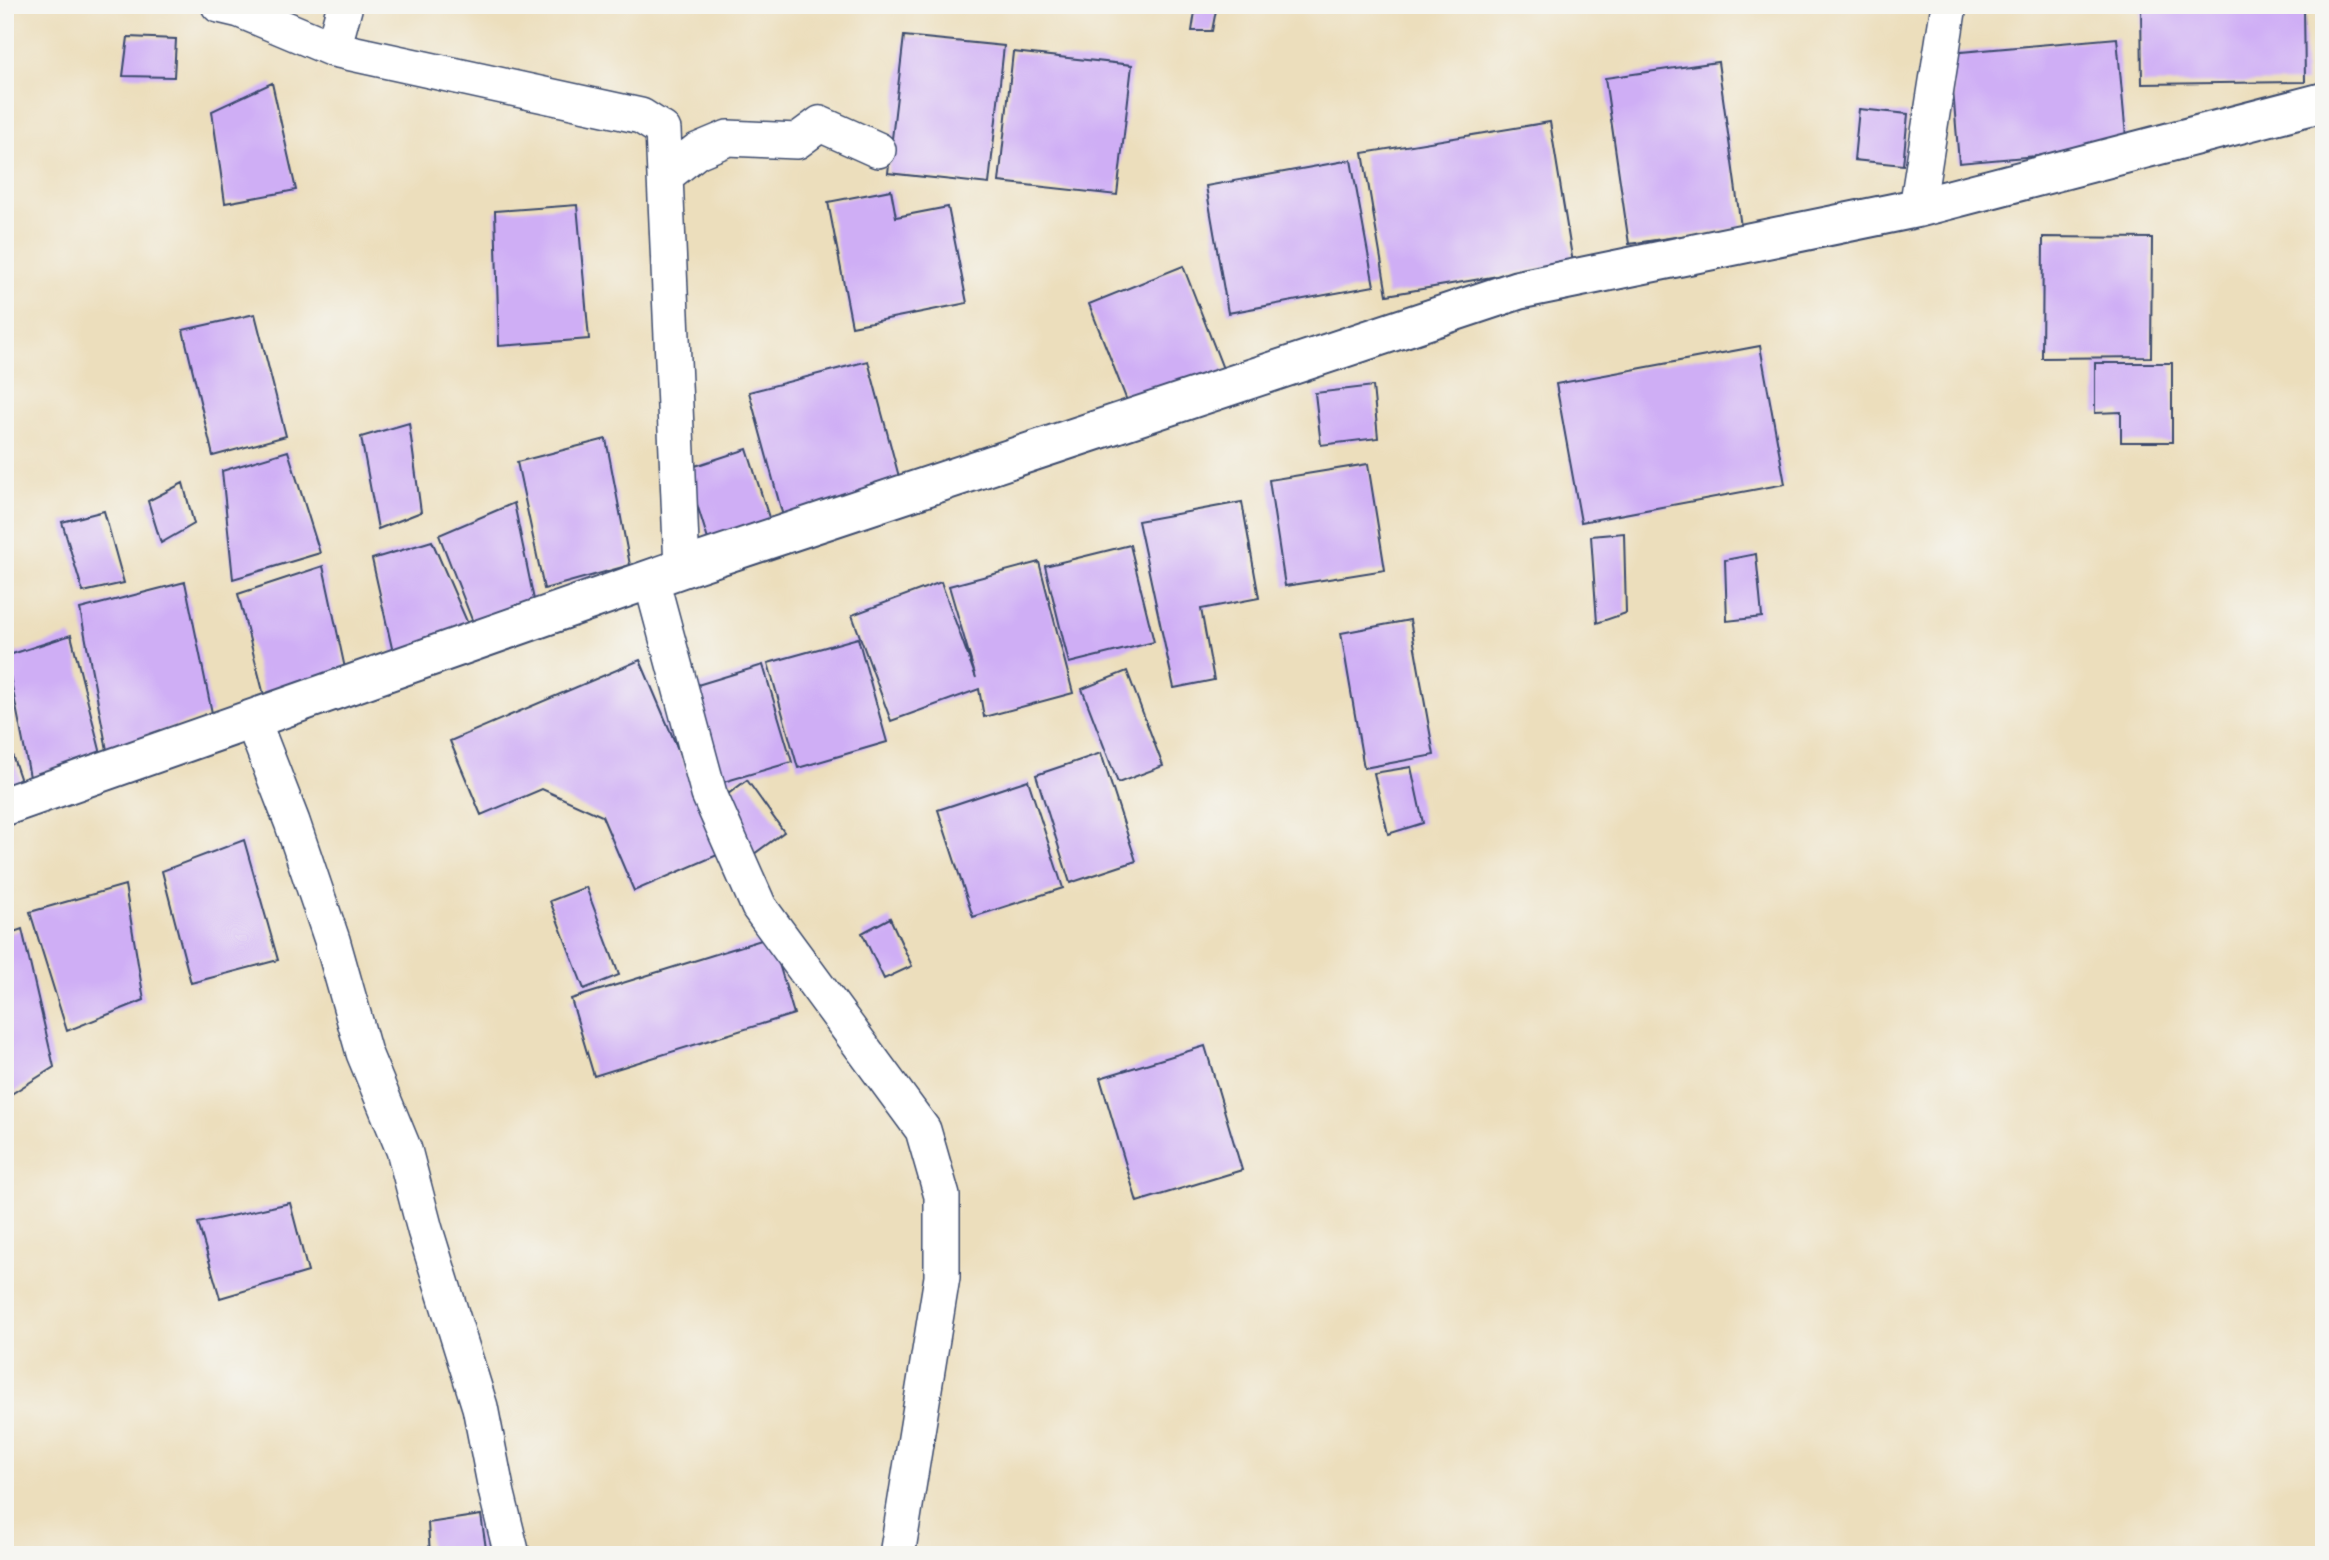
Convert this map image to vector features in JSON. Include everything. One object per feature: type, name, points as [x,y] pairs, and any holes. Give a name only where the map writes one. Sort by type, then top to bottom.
[{"type":"street","points":[[219,5],[240,10],[333,49],[641,116],[663,130],[667,573],[709,794],[759,907],[923,1130],[942,1196],[942,1277],[897,1555]]},
{"type":"street","points":[[333,49],[345,5]]},
{"type":"street","points":[[1917,208],[1949,5]]},
{"type":"street","points":[[5,806],[667,573],[1518,290],[1917,208],[2324,102]]},
{"type":"street","points":[[665,176],[697,150],[728,138],[797,141],[820,124],[878,150]]},
{"type":"street","points":[[253,719],[332,940],[364,1053],[404,1150],[425,1230],[480,1407],[512,1555]]},
{"type":"building","points":[[1196,5],[1217,5],[1212,31],[1192,31]]},
{"type":"building","points":[[2141,5],[2304,5],[2305,82],[2142,84]]},
{"type":"building","points":[[904,36],[1004,46],[989,184],[888,173]]},
{"type":"building","points":[[128,37],[176,39],[174,77],[123,76]]},
{"type":"building","points":[[2117,38],[2127,148],[1959,163],[1950,53]]},
{"type":"building","points":[[1013,52],[1132,65],[1117,195],[999,182]]},
{"type":"building","points":[[1718,62],[1741,227],[1629,244],[1605,78]]},
{"type":"building","points":[[272,83],[296,190],[225,203],[212,111]]},
{"type":"building","points":[[1859,109],[1908,114],[1903,165],[1854,160]]},
{"type":"building","points":[[1550,122],[1573,263],[1387,295],[1363,153]]},
{"type":"building","points":[[1351,160],[1374,286],[1228,313],[1206,186]]},
{"type":"building","points":[[891,190],[896,217],[948,207],[967,303],[852,326],[828,202]]},
{"type":"building","points":[[577,205],[589,339],[499,346],[495,211]]},
{"type":"building","points":[[2043,237],[2152,238],[2151,357],[2042,358]]},
{"type":"building","points":[[1183,266],[1225,374],[1131,411],[1089,304]]},
{"type":"building","points":[[255,314],[286,436],[213,456],[183,330]]},
{"type":"building","points":[[1760,346],[1785,484],[1581,522],[1556,384]]},
{"type":"building","points":[[868,361],[902,488],[784,520],[749,392]]},
{"type":"building","points":[[2095,363],[2172,363],[2172,442],[2121,442],[2121,412],[2095,413]]},
{"type":"building","points":[[1373,386],[1378,438],[1321,445],[1315,393]]},
{"type":"building","points":[[409,423],[421,512],[378,529],[361,437]]},
{"type":"building","points":[[606,439],[630,565],[544,589],[517,462]]},
{"type":"building","points":[[747,449],[772,527],[710,546],[686,469]]},
{"type":"building","points":[[288,451],[320,553],[233,579],[222,471]]},
{"type":"building","points":[[1368,464],[1385,570],[1285,586],[1269,480]]},
{"type":"building","points":[[183,483],[194,524],[161,543],[148,501]]},
{"type":"building","points":[[1242,502],[1259,598],[1201,609],[1214,680],[1174,688],[1138,521]]},
{"type":"building","points":[[514,503],[534,600],[474,625],[439,535]]},
{"type":"building","points":[[104,511],[124,583],[83,592],[62,522]]},
{"type":"building","points":[[1624,533],[1626,613],[1597,623],[1591,536]]},
{"type":"building","points":[[432,541],[472,633],[394,657],[372,559]]},
{"type":"building","points":[[1130,545],[1154,642],[1069,663],[1045,566]]},
{"type":"building","points":[[1756,554],[1762,617],[1727,621],[1725,560]]},
{"type":"building","points":[[1039,562],[1073,693],[984,717],[979,689],[891,721],[852,615],[941,582],[976,678],[949,586]]},
{"type":"building","points":[[323,566],[346,673],[266,703],[238,594]]},
{"type":"building","points":[[185,582],[212,713],[107,750],[80,609]]},
{"type":"building","points":[[1410,620],[1434,755],[1364,768],[1341,633]]},
{"type":"building","points":[[71,635],[101,754],[30,777],[6,656]]},
{"type":"building","points":[[858,638],[887,742],[798,768],[768,663]]},
{"type":"building","points":[[640,660],[722,853],[634,891],[602,816],[542,789],[481,815],[450,741]]},
{"type":"building","points":[[763,665],[792,762],[720,783],[691,687]]},
{"type":"building","points":[[1127,671],[1163,766],[1118,783],[1082,689]]},
{"type":"building","points":[[5,734],[22,784],[5,790]]},
{"type":"building","points":[[1101,753],[1136,861],[1070,883],[1036,775]]},
{"type":"building","points":[[1411,767],[1423,823],[1388,834],[1374,773]]},
{"type":"building","points":[[747,780],[784,832],[754,854],[716,803]]},
{"type":"building","points":[[1028,780],[1063,888],[973,917],[938,810]]},
{"type":"building","points":[[244,840],[278,960],[191,983],[162,871]]},
{"type":"building","points":[[125,885],[144,1000],[67,1031],[30,912]]},
{"type":"building","points":[[586,887],[619,975],[584,989],[550,901]]},
{"type":"building","points":[[890,918],[912,966],[884,979],[862,933]]},
{"type":"building","points":[[22,929],[54,1067],[5,1098],[5,935]]},
{"type":"building","points":[[771,937],[794,1014],[594,1076],[571,999]]},
{"type":"building","points":[[1205,1046],[1242,1170],[1137,1202],[1100,1078]]},
{"type":"building","points":[[290,1203],[308,1272],[220,1298],[198,1223]]},
{"type":"building","points":[[481,1515],[487,1555],[430,1555],[428,1523]]}]
